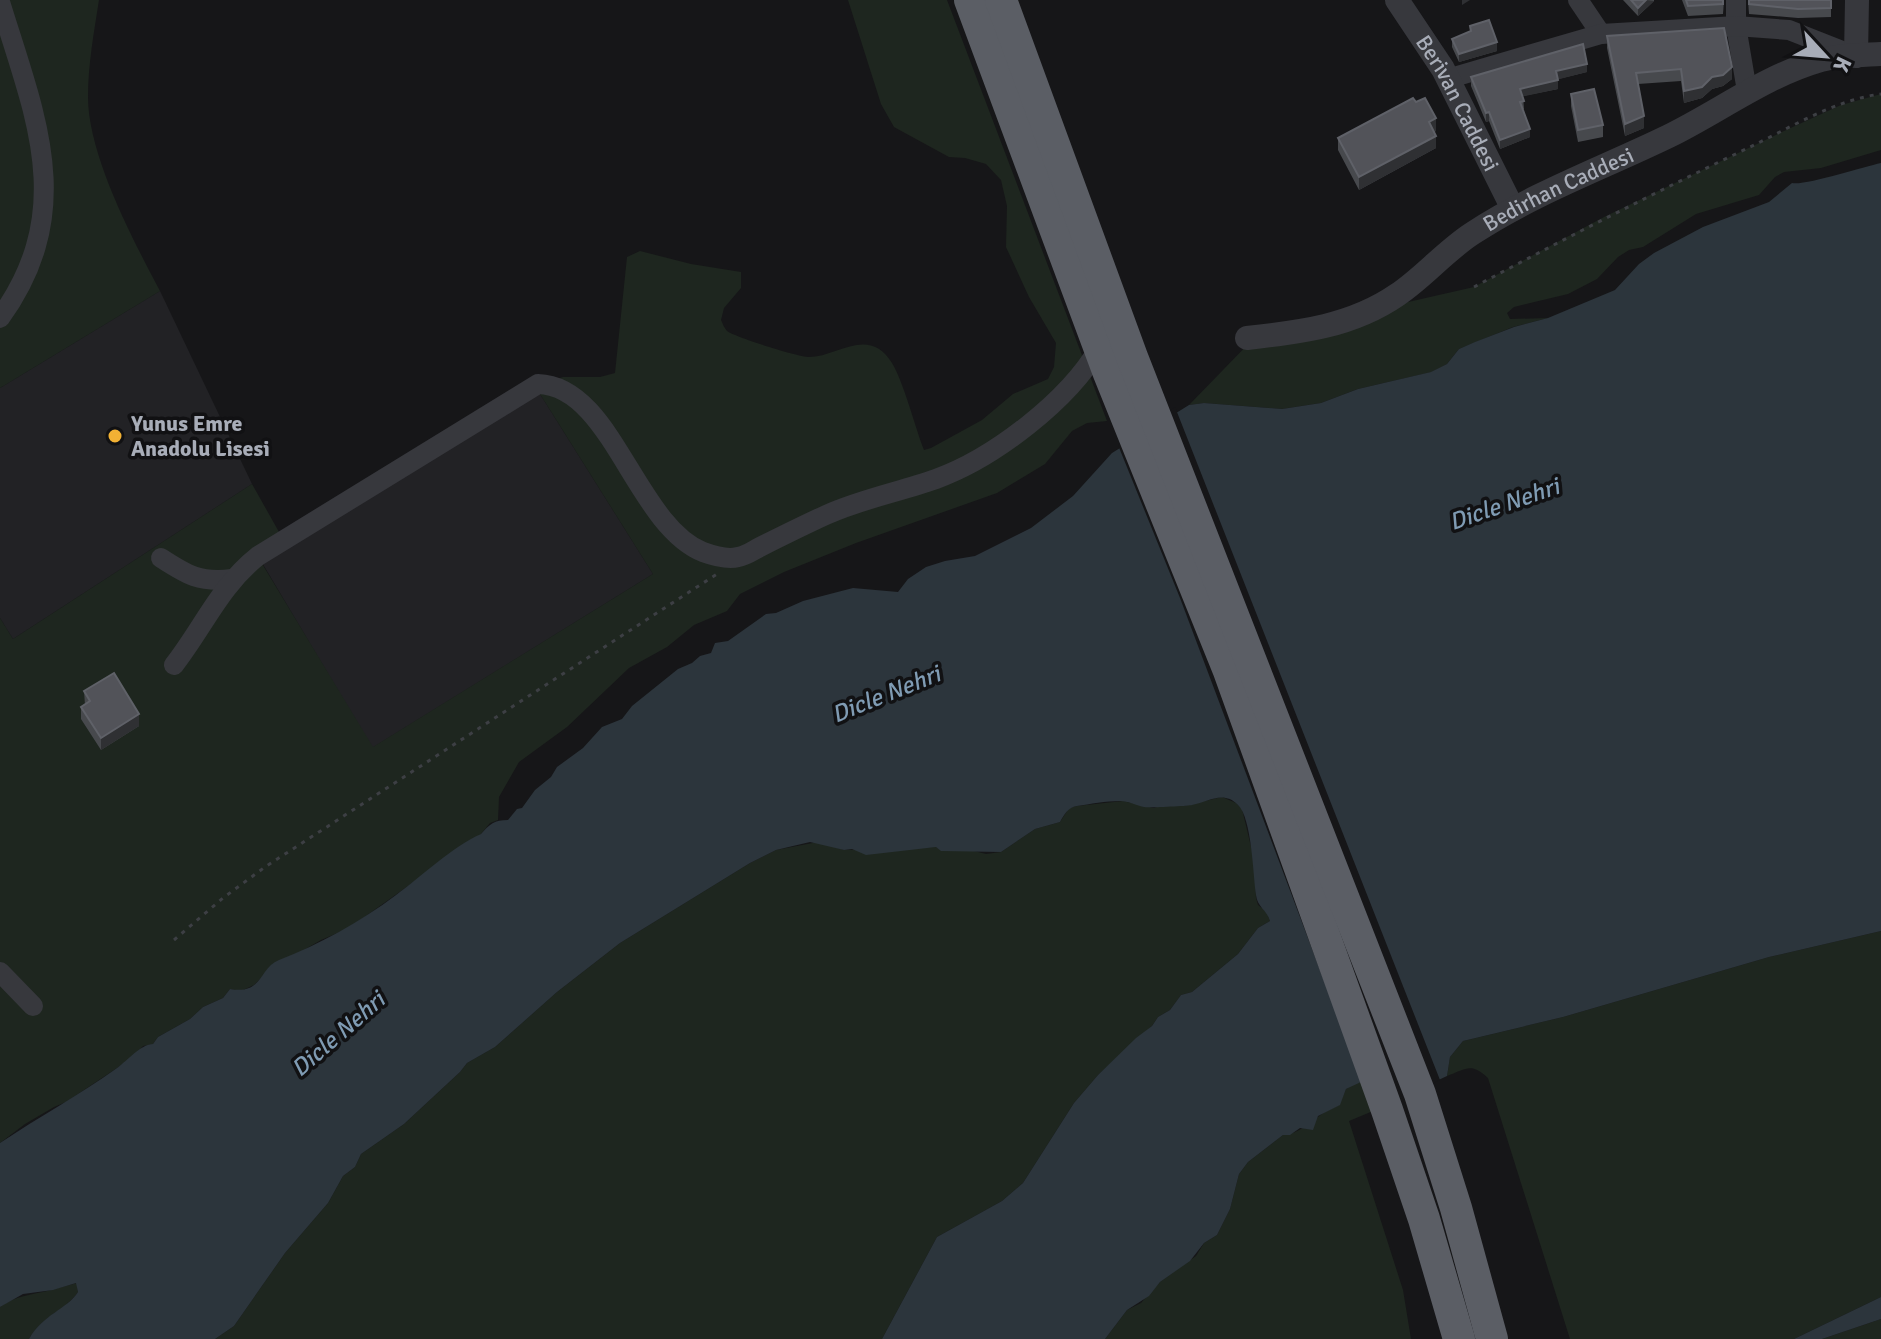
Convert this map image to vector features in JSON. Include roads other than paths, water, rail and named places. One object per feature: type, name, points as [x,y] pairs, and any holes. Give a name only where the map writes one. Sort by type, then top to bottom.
[{"type":"highway","points":[[970,0],[1113,359],[1420,1094],[1492,1339]]},
{"type":"highway","points":[[1001,0],[1113,359],[1387,1110],[1424,1219],[1459,1339]]},
{"type":"street","name":"Berivan Caddesi","points":[[1397,0],[1447,79],[1513,209]]},
{"type":"street","points":[[1578,0],[1601,34]]},
{"type":"street","points":[[1736,0],[1736,26],[1747,91]]},
{"type":"street","points":[[1447,79],[1601,34],[1736,26],[1789,30],[1856,56],[1857,0]]},
{"type":"street","points":[[0,2],[39,138],[45,185],[42,228],[37,247],[23,284],[0,318]]},
{"type":"street","name":"Bedirhan Caddesi","points":[[1247,338],[1334,325],[1378,307],[1400,294],[1470,235],[1513,209],[1670,135],[1766,81],[1823,59],[1881,54]]},
{"type":"street","points":[[174,665],[232,579],[266,550],[538,384],[557,386],[567,391],[586,408],[667,525],[683,542],[722,558],[739,557],[826,514],[936,479],[963,467],[1041,413],[1088,367],[1113,359]]},
{"type":"street","points":[[161,558],[197,579],[212,582],[232,579]]},
{"type":"street","points":[[0,972],[33,1006]]},
{"type":"water","name":"Dicle Nehri","points":[[1881,163],[1881,931],[1769,957],[1563,1017],[1463,1041],[1450,1057],[1447,1076],[1373,1111],[1361,1082],[1346,1089],[1340,1105],[1318,1116],[1313,1130],[1300,1128],[1290,1135],[1283,1135],[1248,1162],[1239,1174],[1230,1209],[1217,1235],[1204,1243],[1190,1261],[1160,1282],[1149,1296],[1127,1310],[1105,1339],[882,1339],[937,1237],[1002,1201],[1023,1183],[1074,1103],[1098,1075],[1158,1017],[1170,1010],[1181,995],[1192,992],[1238,954],[1258,928],[1270,921],[1257,899],[1243,812],[1227,798],[1176,806],[1147,807],[1120,801],[1074,807],[1060,822],[1035,829],[1001,852],[941,851],[936,847],[866,855],[852,849],[810,842],[776,850],[750,863],[620,943],[557,992],[495,1047],[467,1063],[404,1124],[361,1154],[355,1167],[343,1176],[328,1203],[285,1253],[234,1326],[215,1339],[29,1339],[41,1324],[73,1298],[78,1292],[76,1283],[23,1294],[0,1307],[0,1143],[103,1078],[139,1049],[153,1044],[158,1037],[190,1019],[203,1007],[223,998],[230,989],[241,990],[255,985],[279,960],[325,940],[354,923],[493,823],[508,820],[557,767],[583,748],[602,727],[622,719],[632,706],[678,669],[711,653],[715,643],[728,641],[766,614],[803,601],[853,588],[898,592],[908,579],[926,567],[975,556],[1031,528],[1073,496],[1112,453],[1189,405],[1204,403],[1282,409],[1321,403],[1358,389],[1431,372],[1447,364],[1459,349],[1514,327],[1548,318],[1615,290],[1654,253],[1703,227],[1769,202],[1792,183],[1821,179]]},
{"type":"water","points":[[1881,1297],[1881,1319],[1822,1339],[1794,1339]]},
{"type":"place","name":"Yunus Emre Anadolu Lisesi","points":[[115,436]]}]
